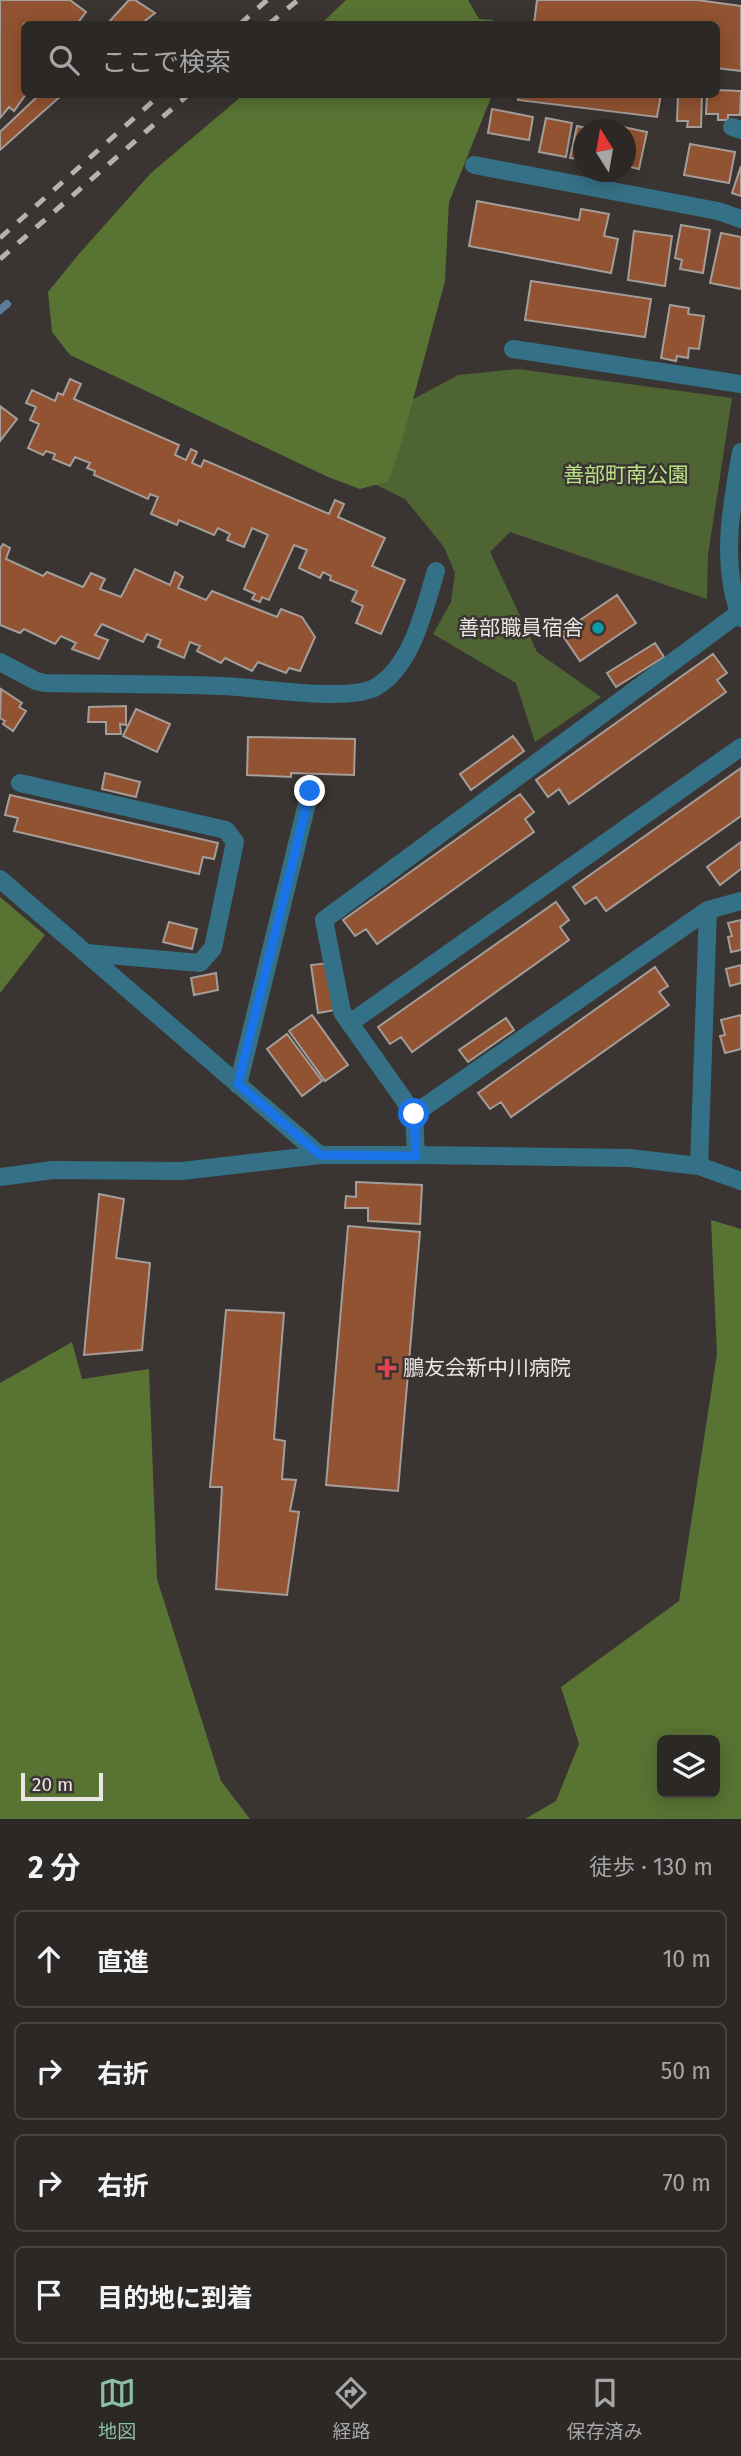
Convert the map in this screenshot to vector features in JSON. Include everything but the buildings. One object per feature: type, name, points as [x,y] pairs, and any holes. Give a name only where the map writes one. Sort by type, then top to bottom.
[{"type":"street","points":[[474,165],[719,211],[741,219]]},
{"type":"street","points":[[513,349],[741,384]]},
{"type":"street","points":[[416,1156],[414,1114],[342,1012],[324,920],[740,615],[728,572],[741,452]]},
{"type":"street","points":[[0,662],[45,684],[222,686],[334,694],[362,693],[377,686],[410,650],[436,570]]},
{"type":"street","points":[[351,1023],[741,747]]},
{"type":"street","points":[[20,783],[226,830],[235,842],[213,948],[201,963],[86,953]]},
{"type":"street","points":[[238,1084],[310,791]]},
{"type":"street","points":[[0,879],[320,1155]]},
{"type":"street","points":[[414,1114],[708,910],[741,901]]},
{"type":"street","points":[[699,1166],[708,910]]},
{"type":"street","points":[[0,1177],[52,1170],[183,1171],[320,1155],[629,1158],[699,1166],[741,1181]]},
{"type":"green space","points":[[346,0],[468,0],[479,19],[494,21],[324,21]]},
{"type":"green space","points":[[239,98],[491,98],[449,202],[445,281],[389,481],[360,489],[328,477],[70,355],[52,332],[48,292],[151,173]]},
{"type":"green space","name":"善部町南公園","points":[[518,369],[732,398],[708,555],[707,599],[510,532],[490,552],[537,652],[601,697],[535,742],[516,683],[433,634],[451,602],[455,573],[444,547],[405,499],[360,477],[410,401],[458,375]]},
{"type":"green space","points":[[0,897],[45,935],[0,993]]},
{"type":"green space","points":[[711,1220],[741,1229],[741,1819],[525,1819],[556,1801],[579,1744],[561,1687],[679,1601],[717,1354]]},
{"type":"green space","points":[[72,1342],[82,1379],[149,1369],[157,1579],[221,1781],[250,1819],[0,1819],[0,1383]]},
{"type":"waterway","points":[[0,310],[7,304]]},
{"type":"railway","points":[[243,21],[267,0]]},
{"type":"railway","points":[[273,21],[298,0]]},
{"type":"railway","points":[[0,238],[157,98]]},
{"type":"railway","points":[[0,259],[184,98]]},
{"type":"place","name":"善部職員宿舎","points":[[598,628]]},
{"type":"place","name":"鵬友会新中川病院","points":[[387,1368]]},
{"type":"route","points":[[310,791],[238,1084],[320,1155],[416,1156],[414,1114]]}]
